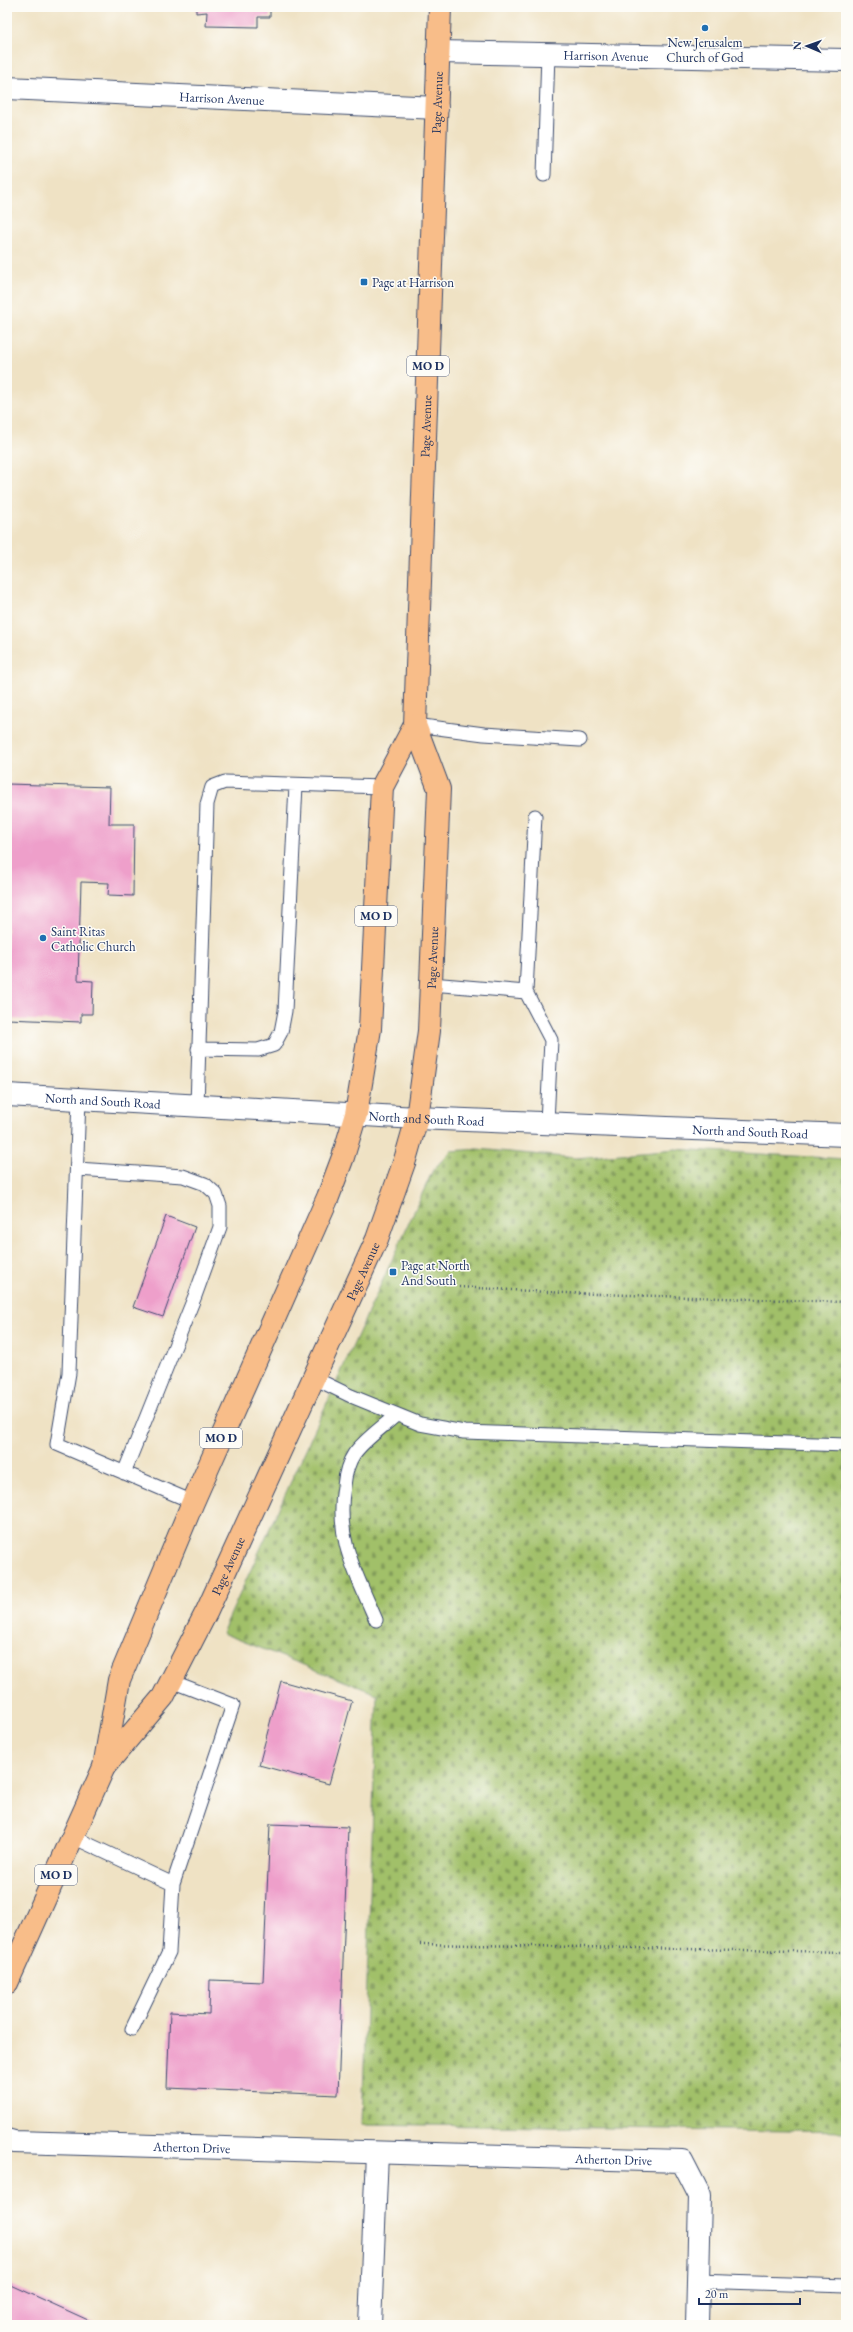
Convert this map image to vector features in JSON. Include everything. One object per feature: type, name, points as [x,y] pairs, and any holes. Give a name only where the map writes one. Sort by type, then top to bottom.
[{"type":"main road","name":"Page Avenue","points":[[104,1767],[163,1697],[254,1511],[377,1239],[405,1160],[417,1118],[429,1032],[439,789],[415,725],[440,7]]},
{"type":"main road","name":"Page Avenue","points":[[7,1983],[104,1767],[119,1680],[193,1502],[328,1197],[344,1157],[356,1114],[370,1029],[382,787],[415,725]]},
{"type":"street","name":"Harrison Avenue","points":[[438,52],[846,60]]},
{"type":"street","name":"Harrison Avenue","points":[[7,88],[437,108]]},
{"type":"street","name":"North and South Road","points":[[7,1095],[417,1118],[846,1135]]},
{"type":"street","name":"Atherton Drive","points":[[7,2140],[22,2142],[377,2153],[682,2160],[700,2196],[697,2325]]},
{"type":"street","points":[[370,2325],[377,2153]]},
{"type":"lane","points":[[544,175],[548,54]]},
{"type":"lane","points":[[415,725],[484,734],[580,740]]},
{"type":"lane","points":[[197,1105],[207,804],[212,787],[225,782],[382,787]]},
{"type":"lane","points":[[198,1049],[258,1050],[274,1045],[281,1032],[285,1011],[296,785]]},
{"type":"lane","points":[[535,816],[526,992],[551,1040],[547,1122]]},
{"type":"lane","points":[[431,984],[526,992]]},
{"type":"lane","points":[[79,1099],[69,1373],[56,1444],[193,1502]]},
{"type":"lane","points":[[77,1169],[183,1176],[205,1184],[216,1194],[220,1206],[220,1227],[200,1282],[124,1473]]},
{"type":"lane","points":[[314,1378],[396,1415],[420,1424],[464,1432],[846,1445]]},
{"type":"lane","points":[[376,1620],[348,1554],[341,1528],[341,1502],[345,1475],[354,1455],[396,1415]]},
{"type":"lane","points":[[132,2029],[169,1952],[173,1884],[233,1705],[171,1681]]},
{"type":"lane","points":[[73,1838],[173,1884]]},
{"type":"lane","points":[[698,2281],[846,2286]]},
{"type":"path","points":[[459,1287],[566,1294],[846,1302]]},
{"type":"path","points":[[420,1944],[846,1952]]},
{"type":"green space","points":[[477,1149],[576,1158],[675,1149],[846,1159],[846,2132],[362,2124],[377,1694],[222,1633],[433,1170],[451,1151]]},
{"type":"building","points":[[196,7],[270,7],[270,17],[258,17],[258,27],[206,26],[207,12],[196,13]]},
{"type":"building","name":"Saint Ritas Catholic Church","points":[[7,784],[110,787],[109,824],[134,824],[133,896],[108,895],[109,883],[81,882],[78,980],[93,981],[92,1014],[81,1014],[81,1022],[7,1019]]},
{"type":"building","points":[[166,1216],[195,1227],[163,1317],[133,1307]]},
{"type":"building","points":[[281,1681],[352,1701],[329,1784],[259,1765]]},
{"type":"building","points":[[270,1824],[348,1827],[338,2095],[167,2088],[170,2012],[209,2014],[210,1980],[263,1982]]},
{"type":"building","points":[[7,2283],[99,2325],[7,2325]]},
{"type":"place","name":"New Jerusalem Church of God","points":[[705,28]]},
{"type":"place","name":"Page at Harrison","points":[[364,282]]},
{"type":"place","name":"Saint Ritas Catholic Church","points":[[43,938]]},
{"type":"place","name":"Page at North And South","points":[[393,1272]]}]
